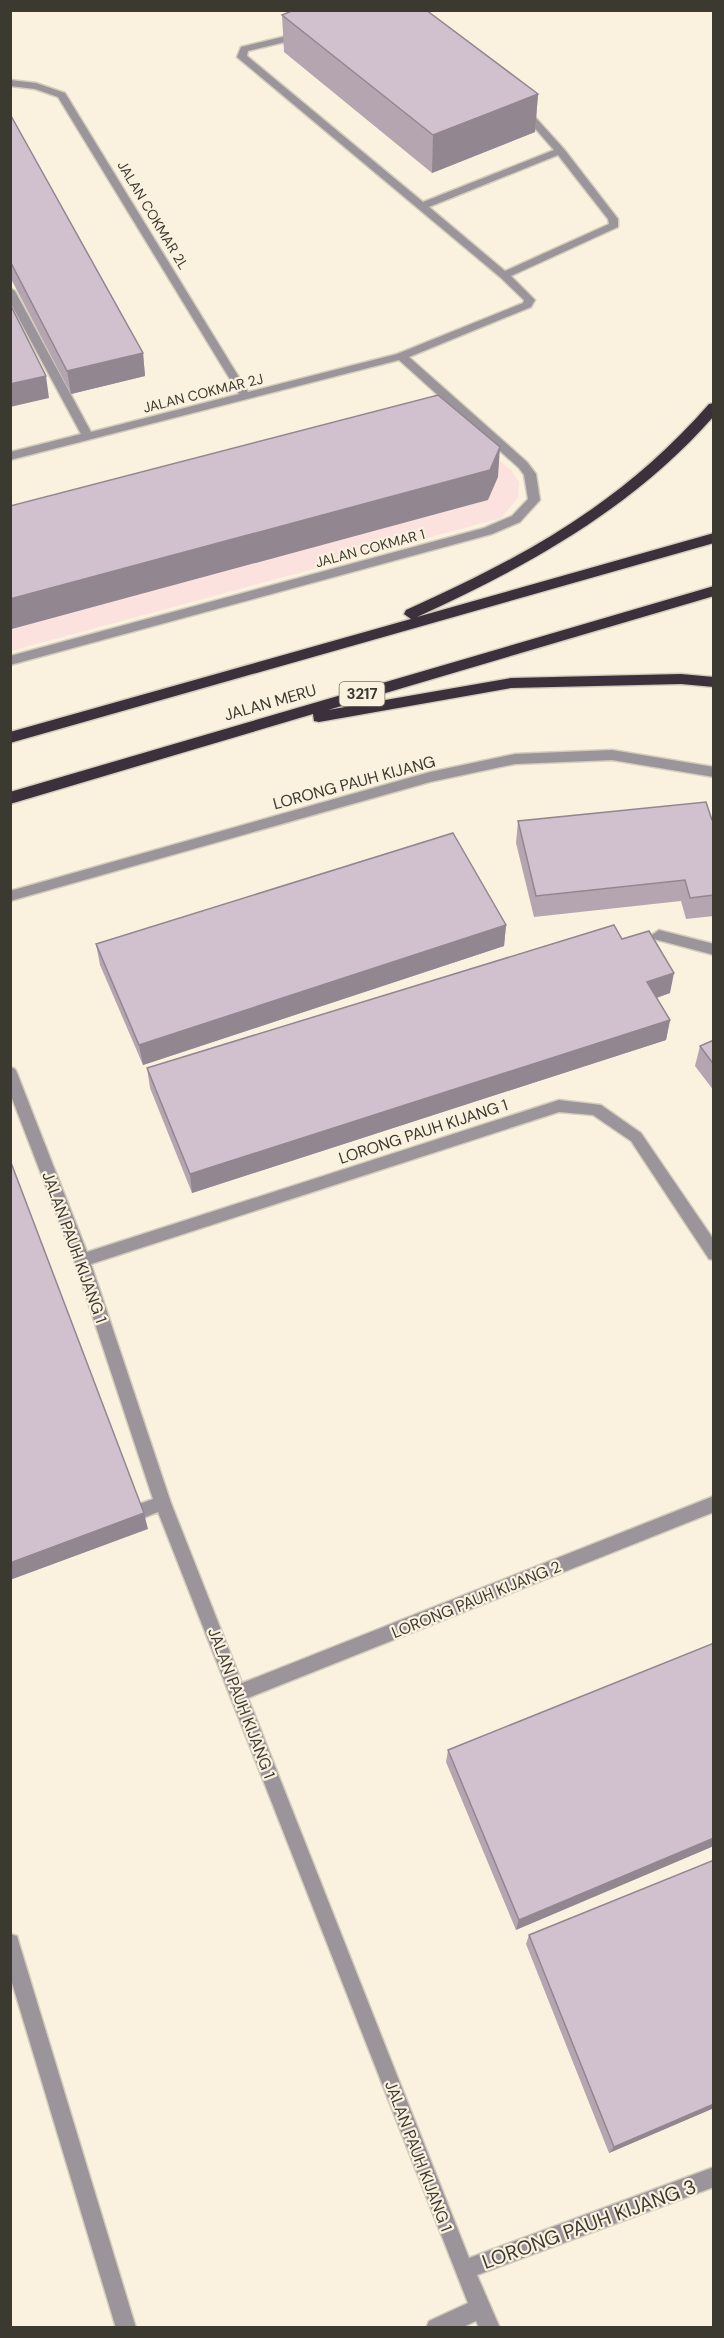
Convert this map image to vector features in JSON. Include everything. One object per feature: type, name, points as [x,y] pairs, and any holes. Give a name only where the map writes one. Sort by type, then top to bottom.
[{"type":"highway","points":[[352,640],[462,592],[559,538],[624,493],[677,450],[714,407]]},
{"type":"highway","points":[[10,738],[714,538]]},
{"type":"highway","name":"JALAN MERU","points":[[10,798],[714,591]]},
{"type":"highway","points":[[230,732],[511,683],[681,679],[714,682]]},
{"type":"street","points":[[310,33],[244,49],[242,57],[504,275],[614,225],[613,219],[560,151],[516,100]]},
{"type":"street","name":"JALAN COKMAR 2L","points":[[10,83],[36,86],[62,95],[246,397]]},
{"type":"street","points":[[422,206],[560,151]]},
{"type":"street","name":"JALAN COKMAR 2J","points":[[10,456],[402,356],[527,305],[530,300],[504,275]]},
{"type":"street","points":[[10,291],[88,437]]},
{"type":"street","name":"JALAN COKMAR 1","points":[[10,661],[488,531],[516,519],[534,500],[530,474],[523,465],[446,404],[402,356]]},
{"type":"street","name":"LORONG PAUH KIJANG","points":[[10,896],[430,777],[515,759],[612,755],[714,772]]},
{"type":"street","points":[[659,935],[714,950]]},
{"type":"street","name":"JALAN PAUH KIJANG 1","points":[[10,1073],[82,1260],[163,1503],[464,2270],[490,2328]]},
{"type":"street","name":"LORONG PAUH KIJANG 1","points":[[82,1260],[559,1106],[596,1109],[636,1137],[714,1254]]},
{"type":"street","points":[[109,1523],[163,1503]]},
{"type":"street","name":"LORONG PAUH KIJANG 2","points":[[239,1693],[714,1504]]},
{"type":"street","points":[[10,1943],[126,2328]]},
{"type":"street","name":"LORONG PAUH KIJANG 3","points":[[464,2270],[714,2177]]},
{"type":"street","points":[[436,2328],[482,2308]]},
{"type":"shaded area","points":[[442,412],[511,470],[519,482],[518,498],[501,518],[11,651],[11,525]]},
{"type":"building","points":[[294,10],[426,10],[538,94],[433,135],[282,15]]},
{"type":"building","points":[[10,114],[143,353],[67,371],[10,261]]},
{"type":"building","points":[[10,304],[46,376],[10,384]]},
{"type":"building","points":[[438,395],[500,447],[490,470],[10,599],[10,506]]},
{"type":"building","points":[[706,802],[712,820],[714,820],[714,895],[690,898],[685,880],[536,896],[518,821]]},
{"type":"building","points":[[453,833],[506,925],[139,1045],[96,944]]},
{"type":"building","points":[[614,925],[622,939],[649,931],[674,973],[647,982],[670,1020],[190,1174],[147,1068]]},
{"type":"building","points":[[714,1040],[714,1065],[700,1046]]},
{"type":"building","points":[[10,1160],[144,1513],[10,1563]]},
{"type":"building","points":[[714,1643],[714,1838],[519,1920],[448,1750]]},
{"type":"building","points":[[714,1860],[714,2104],[614,2147],[529,1935]]}]
